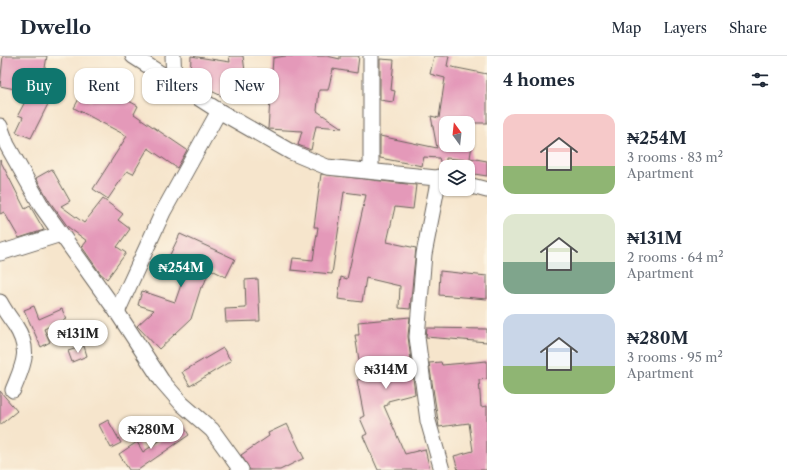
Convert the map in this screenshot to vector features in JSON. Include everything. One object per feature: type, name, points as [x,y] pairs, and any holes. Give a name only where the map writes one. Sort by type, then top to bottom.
[{"type":"street","points":[[133,56],[153,68]]},
{"type":"street","points":[[173,56],[173,68]]},
{"type":"street","points":[[370,171],[372,56]]},
{"type":"street","points":[[208,104],[292,152],[327,167],[439,178]]},
{"type":"street","points":[[117,312],[163,212],[219,111]]},
{"type":"street","points":[[0,126],[7,145],[42,207],[117,312],[162,381],[182,404],[212,430],[241,470]]},
{"type":"street","points":[[475,186],[487,190]]},
{"type":"street","points":[[439,191],[424,254],[417,337],[428,421],[442,470]]},
{"type":"street","points":[[1,254],[61,234]]},
{"type":"street","points":[[0,302],[17,327],[25,346],[24,363],[13,390]]},
{"type":"building","points":[[3,56],[47,56],[45,68],[12,68],[12,88],[0,86]]},
{"type":"building","points":[[191,56],[230,62],[229,56],[243,56],[245,68],[220,68],[220,95],[212,91],[212,68],[191,68]]},
{"type":"building","points":[[285,56],[327,56],[340,59],[340,56],[359,56],[357,73],[333,69],[328,90],[319,90],[317,111],[342,128],[316,126],[311,150],[298,145],[302,131],[268,129],[270,104],[279,104],[279,68],[272,68],[273,58]]},
{"type":"building","points":[[434,56],[449,56],[447,66],[487,74],[487,123],[475,123],[475,116],[439,116],[445,78],[430,74]]},
{"type":"building","points":[[380,59],[394,60],[391,90],[395,91],[393,102],[380,100]]},
{"type":"building","points":[[24,104],[48,104],[31,138],[16,132],[23,117],[18,115]]},
{"type":"building","points":[[76,104],[134,104],[138,106],[134,114],[187,150],[177,168],[148,148],[133,174],[127,171],[108,199],[93,189],[127,136],[74,108]]},
{"type":"building","points":[[431,116],[439,118],[439,152],[471,152],[470,158],[487,161],[487,176],[475,174],[475,160],[446,158],[446,160],[440,160],[439,158],[424,157],[422,166],[380,158],[380,136],[437,148]]},
{"type":"building","points":[[0,160],[25,209],[30,206],[44,230],[19,238],[4,212],[0,214]]},
{"type":"building","points":[[52,169],[70,201],[61,206],[84,223],[103,199],[123,214],[118,220],[130,229],[117,247],[126,253],[107,279],[100,273],[82,247],[87,241],[68,227],[50,202],[36,178]]},
{"type":"building","points":[[321,174],[416,185],[413,209],[395,207],[387,242],[416,248],[410,309],[399,308],[400,286],[366,278],[362,302],[338,299],[341,277],[347,279],[366,195],[344,192],[332,274],[291,270],[293,258],[313,260],[318,227],[314,227]]},
{"type":"building","points":[[180,234],[235,259],[226,277],[210,269],[203,287],[201,287],[191,319],[159,349],[137,326],[154,310],[138,305],[142,291],[175,302],[183,279],[154,267],[158,257],[167,261]]},
{"type":"building","points":[[440,271],[487,276],[487,299],[439,295]]},
{"type":"building","points":[[258,279],[260,321],[226,322],[225,309],[246,308],[245,280]]},
{"type":"building","points":[[34,306],[39,319],[62,309],[66,319],[44,329],[50,342],[41,347],[24,310]]},
{"type":"building","points":[[410,317],[408,336],[415,394],[388,401],[388,405],[384,406],[405,454],[425,449],[430,470],[378,470],[363,436],[367,434],[360,418],[364,416],[357,380],[362,379],[355,335],[359,335],[358,322]]},
{"type":"building","points":[[427,328],[487,329],[487,342],[426,337]]},
{"type":"building","points":[[84,346],[87,356],[72,362],[68,351]]},
{"type":"building","points":[[223,348],[231,361],[190,386],[182,372]]},
{"type":"building","points":[[487,361],[487,379],[479,380],[481,407],[487,406],[487,470],[458,470],[454,456],[473,451],[469,423],[439,427],[429,363],[441,362],[442,365]]},
{"type":"building","points":[[0,391],[17,411],[0,425]]},
{"type":"building","points":[[108,420],[121,443],[111,448],[99,425]]},
{"type":"building","points":[[287,424],[304,458],[280,470],[250,470],[241,455],[269,436],[268,433]]},
{"type":"building","points":[[183,425],[189,435],[138,470],[129,470],[119,454],[137,442],[143,452]]}]
